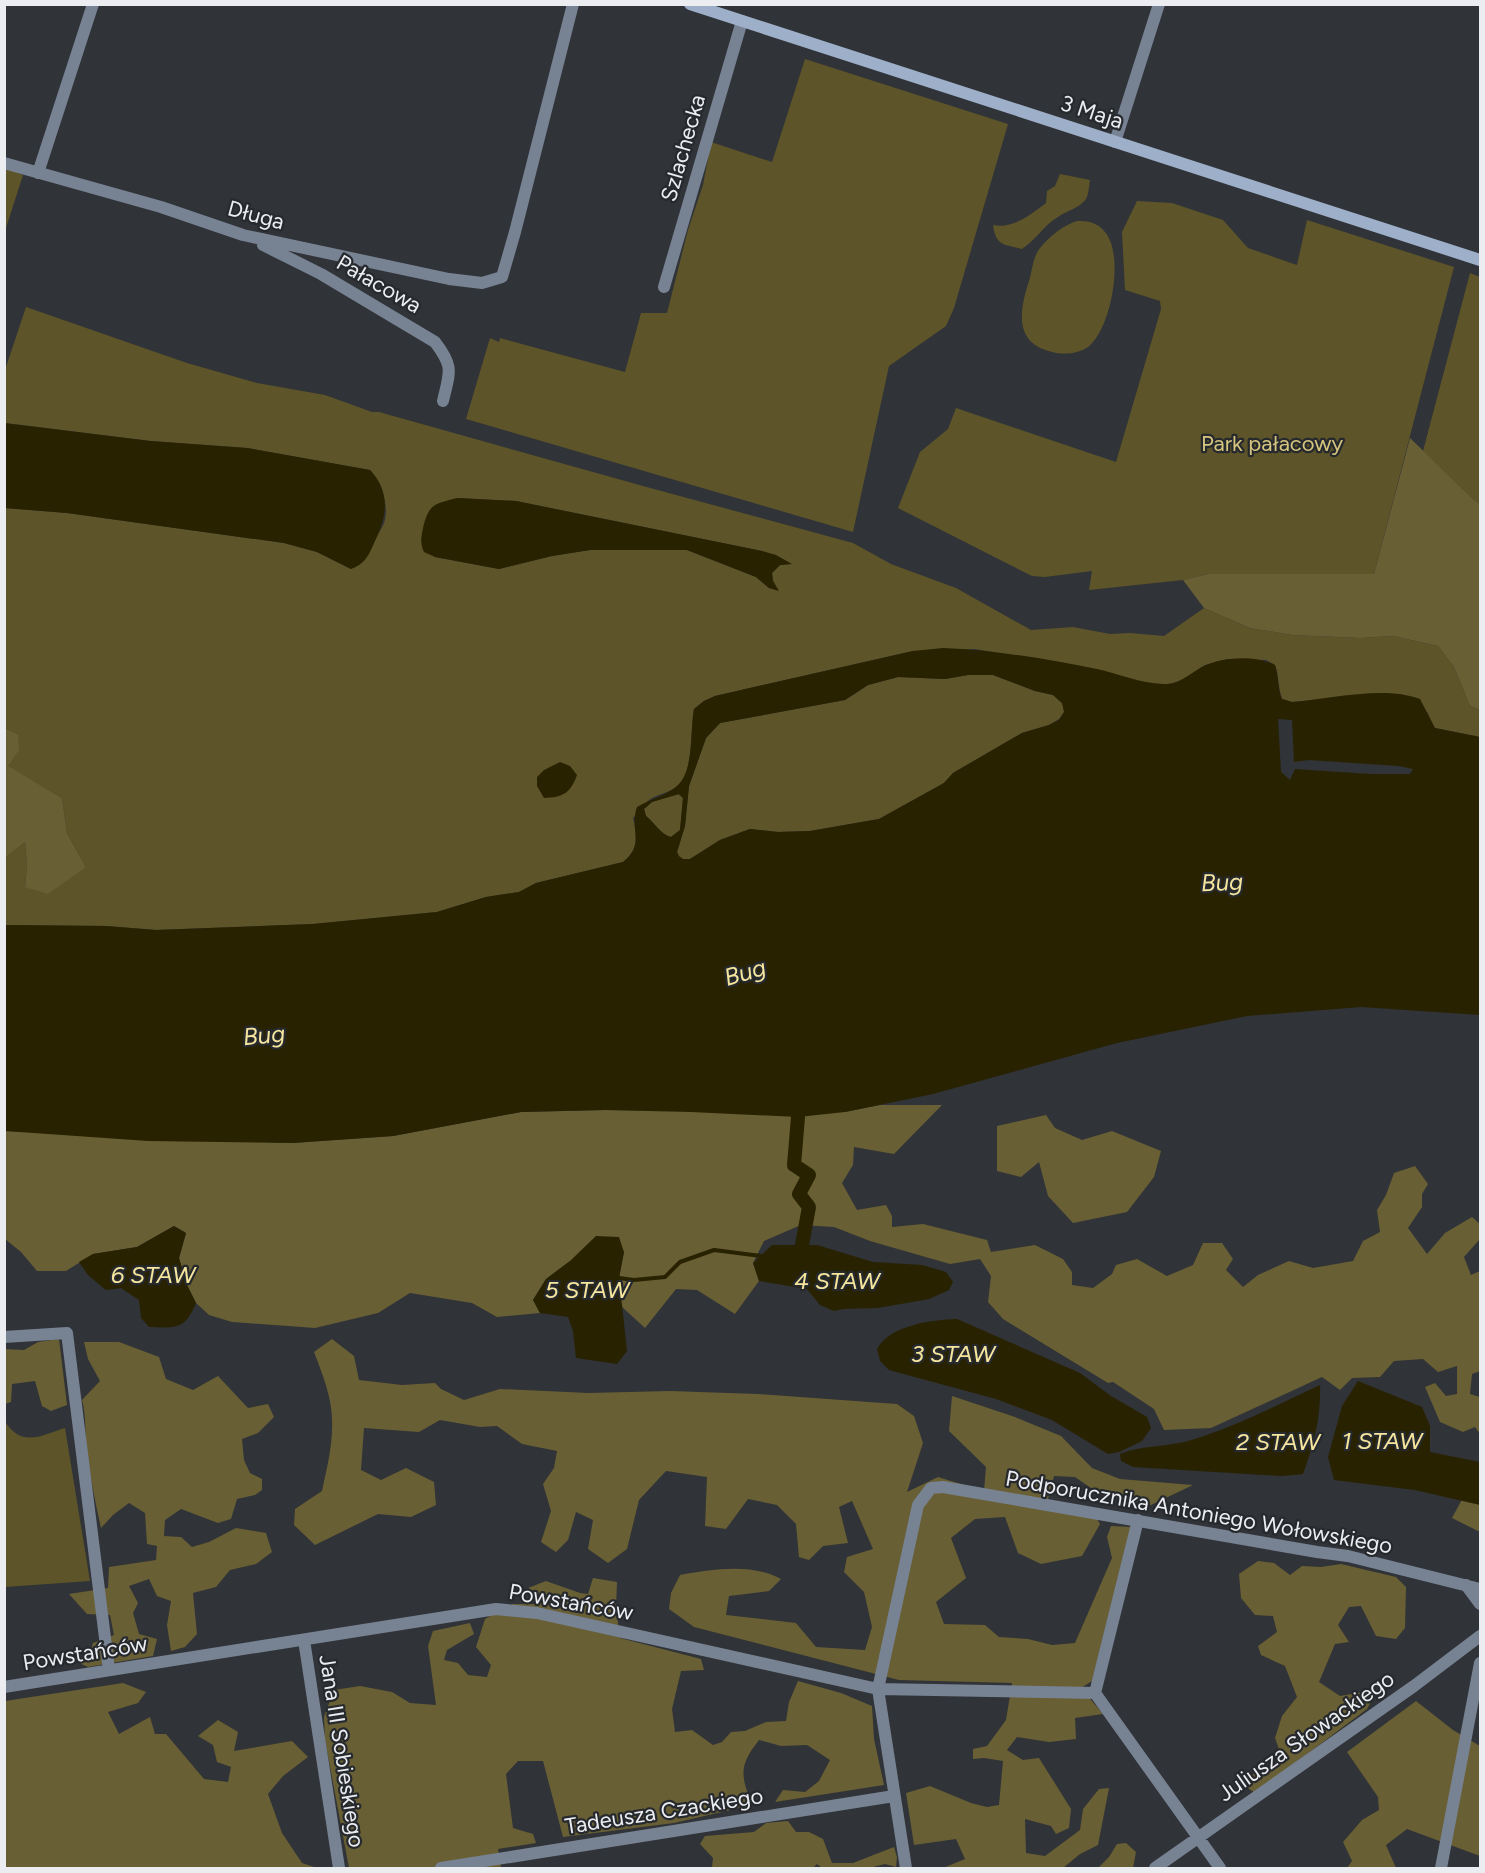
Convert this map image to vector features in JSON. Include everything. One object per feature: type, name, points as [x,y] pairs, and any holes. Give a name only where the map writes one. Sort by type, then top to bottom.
[{"type":"street","points":[[38,173],[93,4]]},
{"type":"street","name":"Długa","points":[[4,163],[161,207],[243,235],[448,279],[482,283],[502,277],[573,4]]},
{"type":"street","name":"3 Maja","points":[[690,4],[1480,260]]},
{"type":"street","points":[[1115,142],[1159,4]]},
{"type":"street","name":"Szlachecka","points":[[664,287],[742,21]]},
{"type":"street","name":"Pałacowa","points":[[243,235],[321,274],[435,342],[447,357],[450,370],[443,401]]},
{"type":"street","points":[[4,1337],[67,1333],[109,1670]]},
{"type":"street","name":"Podporucznika Antoniego Wołowskiego","points":[[878,1689],[918,1505],[931,1488],[943,1487],[1348,1556],[1480,1589]]},
{"type":"street","points":[[1138,1520],[1095,1693],[1220,1869]]},
{"type":"street","points":[[1466,1585],[1480,1604]]},
{"type":"street","name":"Powstańców","points":[[4,1687],[496,1609],[537,1613],[878,1689],[1095,1693]]},
{"type":"street","name":"Juliusza Słowackiego","points":[[1155,1869],[1414,1686],[1480,1636]]},
{"type":"street","name":"Jana III Sobieskiego","points":[[304,1640],[339,1869]]},
{"type":"street","points":[[1441,1869],[1480,1663]]},
{"type":"street","points":[[878,1689],[906,1869]]},
{"type":"street","name":"Tadeusza Czackiego","points":[[441,1869],[894,1796]]},
{"type":"green space","points":[[805,59],[1008,124],[954,308],[946,326],[889,366],[853,532],[466,419],[490,338],[499,342],[500,338],[625,372],[641,313],[667,313],[688,230],[703,185],[711,142],[772,162]]},
{"type":"green space","points":[[5,168],[23,175],[5,231]]},
{"type":"green space","points":[[1060,174],[1090,180],[1086,199],[1077,207],[1053,220],[1022,249],[998,241],[993,225],[1014,223],[1046,203],[1047,191],[1055,186]]},
{"type":"green space","name":"Park pałacowy","points":[[1137,201],[1172,203],[1223,220],[1248,248],[1297,265],[1307,220],[1454,267],[1374,574],[1208,574],[1183,580],[1089,590],[1092,571],[1045,577],[1032,576],[898,508],[920,452],[948,429],[956,408],[1116,462],[1161,309],[1160,301],[1125,290],[1122,232]]},
{"type":"green space","points":[[1077,221],[1096,224],[1105,232],[1111,243],[1114,257],[1113,292],[1103,325],[1088,347],[1066,354],[1056,353],[1030,341],[1022,323],[1022,312],[1033,262],[1038,251],[1057,232]]},
{"type":"green space","points":[[1470,273],[1480,277],[1480,504],[1423,451]]},
{"type":"green space","points":[[26,307],[187,363],[257,383],[325,395],[372,412],[379,412],[853,543],[891,564],[956,588],[1031,630],[1073,627],[1110,634],[1164,636],[1204,608],[1250,628],[1292,635],[1360,638],[1393,636],[1438,646],[1454,667],[1470,706],[1480,710],[1480,737],[1435,728],[1431,725],[1428,713],[1372,694],[1292,702],[1282,699],[1275,665],[1266,660],[1227,659],[1205,665],[1180,681],[1166,685],[1141,682],[1100,670],[975,649],[913,651],[715,696],[704,701],[694,709],[689,761],[683,780],[678,786],[649,800],[633,818],[636,842],[632,852],[623,862],[536,883],[519,892],[486,897],[437,912],[313,924],[156,930],[106,926],[5,925],[5,858],[25,842],[27,865],[25,887],[86,867],[67,833],[62,798],[7,766],[18,734],[5,728],[4,508],[67,513],[284,543],[317,552],[351,569],[382,528],[386,510],[381,487],[370,470],[247,448],[151,441],[5,423],[5,370]],"holes":[[[457,498],[516,501],[762,551],[791,564],[780,565],[772,573],[778,590],[769,588],[756,577],[687,550],[590,550],[552,556],[499,569],[435,557]]]},
{"type":"green space","points":[[968,675],[993,675],[1035,691],[1053,695],[1062,703],[1065,711],[1059,719],[1049,725],[1022,733],[953,773],[944,783],[879,819],[810,831],[778,832],[750,829],[720,840],[690,859],[679,857],[677,852],[685,826],[689,786],[706,738],[720,723],[845,700],[868,685],[898,677],[945,679]]},
{"type":"green space","points":[[678,794],[683,798],[680,830],[671,837],[661,831],[646,816],[644,809],[652,802]]},
{"type":"green space","points":[[4,1420],[10,1429],[24,1437],[32,1438],[65,1428],[90,1581],[5,1587]]},
{"type":"shaded area","points":[[1410,438],[1480,504],[1480,710],[1470,706],[1454,667],[1438,646],[1393,636],[1360,638],[1292,635],[1250,628],[1204,608],[1183,580],[1208,574],[1374,574]]},
{"type":"shaded area","points":[[5,728],[18,734],[19,750],[8,766],[62,798],[67,833],[86,867],[48,894],[25,887],[27,865],[25,842],[5,858]]},
{"type":"shaded area","points":[[880,1105],[942,1105],[894,1154],[854,1147],[853,1165],[842,1183],[857,1210],[886,1205],[892,1216],[892,1227],[923,1224],[987,1240],[991,1252],[1035,1245],[1063,1259],[1072,1272],[1072,1285],[1093,1288],[1112,1274],[1116,1265],[1137,1259],[1167,1276],[1193,1265],[1203,1243],[1222,1243],[1233,1259],[1226,1270],[1243,1287],[1258,1275],[1289,1261],[1313,1268],[1353,1261],[1363,1241],[1380,1232],[1377,1210],[1386,1195],[1394,1173],[1415,1166],[1428,1184],[1422,1194],[1422,1207],[1408,1228],[1427,1254],[1445,1233],[1472,1217],[1480,1224],[1480,1239],[1464,1257],[1471,1275],[1480,1271],[1480,1371],[1472,1374],[1470,1394],[1480,1397],[1480,1434],[1475,1427],[1463,1432],[1440,1422],[1425,1387],[1435,1383],[1446,1396],[1457,1394],[1457,1366],[1438,1372],[1423,1359],[1394,1361],[1380,1377],[1352,1378],[1340,1390],[1322,1377],[1211,1428],[1164,1430],[1154,1409],[1113,1382],[1108,1383],[1003,1319],[988,1302],[991,1276],[980,1259],[950,1264],[870,1241],[834,1227],[801,1225],[764,1241],[753,1263],[759,1281],[735,1314],[697,1290],[676,1289],[645,1328],[621,1306],[619,1278],[624,1252],[570,1261],[546,1279],[533,1300],[540,1313],[497,1317],[472,1303],[410,1293],[378,1313],[315,1328],[232,1322],[209,1315],[196,1303],[187,1285],[179,1258],[186,1233],[174,1226],[137,1247],[93,1254],[66,1271],[37,1271],[21,1252],[5,1239],[4,1131],[292,1143],[393,1136],[521,1112],[605,1110],[845,1112]]},
{"type":"shaded area","points":[[1046,1115],[1055,1128],[1082,1140],[1112,1131],[1161,1151],[1154,1177],[1127,1212],[1073,1223],[1048,1196],[1039,1162],[1021,1177],[997,1171],[997,1126]]},
{"type":"shaded area","points":[[59,1339],[67,1405],[51,1411],[42,1406],[35,1381],[12,1384],[11,1402],[5,1404],[4,1349],[24,1350],[38,1342]]},
{"type":"shaded area","points":[[332,1339],[354,1356],[359,1380],[402,1385],[435,1383],[441,1389],[464,1400],[500,1389],[588,1393],[670,1391],[758,1394],[897,1404],[914,1416],[923,1443],[907,1492],[938,1477],[984,1491],[986,1467],[949,1431],[952,1396],[1015,1417],[1061,1436],[1092,1468],[1120,1479],[1193,1485],[1151,1505],[1101,1495],[1075,1477],[1054,1476],[1047,1503],[1094,1514],[1100,1524],[1082,1556],[1041,1564],[1018,1553],[1005,1517],[975,1519],[951,1538],[966,1578],[936,1602],[944,1624],[985,1625],[999,1637],[1028,1639],[1052,1645],[1075,1643],[1112,1558],[1107,1537],[1111,1526],[1131,1527],[1092,1681],[1081,1688],[1103,1714],[1075,1718],[1076,1739],[1049,1742],[1017,1737],[1007,1750],[1023,1760],[1039,1758],[1071,1809],[1069,1828],[1056,1834],[1051,1826],[1025,1819],[1026,1853],[1045,1856],[1080,1830],[1083,1809],[1099,1789],[1109,1788],[1098,1845],[1080,1854],[1063,1868],[943,1868],[965,1859],[956,1839],[914,1845],[906,1793],[930,1786],[971,1803],[987,1807],[999,1805],[1003,1761],[973,1759],[973,1749],[987,1746],[1006,1720],[1012,1683],[899,1680],[694,1627],[669,1609],[671,1593],[680,1575],[718,1569],[757,1571],[781,1579],[769,1591],[729,1596],[726,1615],[796,1623],[816,1647],[865,1650],[872,1627],[864,1592],[844,1572],[847,1557],[873,1549],[852,1501],[839,1507],[848,1543],[823,1546],[809,1560],[799,1557],[796,1524],[777,1505],[748,1499],[726,1529],[705,1526],[707,1477],[666,1471],[639,1500],[627,1549],[608,1563],[588,1549],[593,1520],[576,1512],[568,1540],[556,1552],[541,1542],[551,1511],[543,1484],[554,1468],[557,1451],[522,1444],[497,1426],[480,1427],[440,1420],[419,1432],[364,1428],[361,1470],[381,1480],[406,1468],[434,1482],[436,1505],[411,1517],[378,1514],[315,1545],[294,1525],[295,1509],[322,1491],[326,1474],[332,1438],[332,1411],[326,1385],[314,1352]]},
{"type":"shaded area","points":[[84,1342],[119,1342],[159,1357],[166,1379],[193,1390],[218,1376],[248,1408],[268,1404],[274,1417],[258,1433],[242,1439],[244,1460],[250,1473],[262,1479],[262,1490],[255,1495],[237,1499],[231,1519],[218,1523],[181,1509],[165,1520],[164,1536],[181,1537],[192,1547],[209,1542],[236,1528],[266,1533],[272,1552],[256,1564],[230,1570],[216,1587],[193,1593],[197,1634],[185,1647],[171,1651],[167,1625],[171,1601],[157,1596],[149,1579],[129,1586],[138,1603],[133,1613],[139,1634],[157,1639],[153,1656],[88,1667],[79,1663],[90,1652],[93,1643],[114,1635],[110,1615],[87,1614],[69,1594],[108,1588],[109,1567],[156,1560],[157,1546],[147,1544],[145,1513],[129,1503],[101,1528],[89,1465],[82,1400],[100,1381],[88,1359]]},
{"type":"shaded area","points":[[1467,1490],[1480,1496],[1480,1532],[1452,1518]]},
{"type":"shaded area","points":[[1258,1561],[1274,1563],[1290,1575],[1302,1566],[1321,1567],[1341,1564],[1396,1577],[1406,1587],[1405,1628],[1396,1639],[1376,1636],[1361,1606],[1349,1607],[1338,1625],[1349,1642],[1335,1644],[1319,1682],[1340,1696],[1368,1691],[1373,1698],[1367,1709],[1255,1793],[1248,1788],[1250,1776],[1282,1758],[1275,1738],[1282,1716],[1297,1697],[1285,1666],[1261,1655],[1258,1646],[1277,1632],[1273,1616],[1255,1615],[1241,1598],[1239,1574]]},
{"type":"shaded area","points":[[593,1578],[617,1582],[616,1608],[620,1638],[701,1659],[704,1670],[681,1671],[672,1709],[675,1732],[692,1730],[713,1745],[722,1742],[731,1732],[745,1731],[766,1722],[786,1721],[789,1702],[798,1681],[841,1693],[872,1706],[874,1739],[884,1785],[775,1802],[783,1790],[805,1792],[819,1781],[830,1760],[807,1745],[781,1746],[759,1740],[748,1757],[744,1771],[752,1805],[674,1823],[563,1837],[543,1761],[518,1761],[506,1774],[513,1828],[533,1834],[536,1843],[498,1849],[501,1868],[349,1868],[325,1740],[324,1717],[334,1690],[360,1686],[392,1692],[410,1703],[436,1705],[428,1646],[433,1631],[470,1623],[474,1634],[447,1650],[444,1660],[458,1663],[468,1675],[487,1677],[491,1665],[476,1647],[485,1619],[512,1604],[536,1604],[541,1598],[528,1588],[546,1581],[588,1594]]},
{"type":"shaded area","points":[[123,1683],[146,1692],[138,1703],[108,1712],[119,1734],[150,1717],[155,1734],[166,1734],[204,1779],[228,1782],[231,1767],[217,1762],[213,1745],[198,1736],[218,1720],[238,1732],[234,1751],[292,1741],[308,1757],[283,1776],[268,1794],[282,1833],[302,1863],[317,1868],[5,1868],[5,1701]]},
{"type":"shaded area","points":[[1416,1701],[1453,1730],[1480,1746],[1480,1856],[1407,1829],[1386,1845],[1396,1868],[1347,1868],[1352,1861],[1343,1842],[1362,1820],[1379,1810],[1378,1797],[1347,1752]]},
{"type":"shaded area","points":[[788,1821],[796,1832],[809,1832],[823,1839],[832,1863],[853,1863],[894,1847],[897,1857],[896,1867],[885,1864],[869,1868],[822,1868],[817,1864],[813,1868],[712,1868],[713,1858],[700,1844],[705,1836],[754,1832],[766,1823]]},
{"type":"shaded area","points":[[1126,1843],[1136,1852],[1133,1868],[1098,1868],[1117,1844]]},
{"type":"water","points":[[4,423],[150,441],[247,448],[370,470],[377,478],[384,496],[382,523],[366,558],[351,569],[317,552],[284,543],[67,513],[5,508]]},
{"type":"water","points":[[457,498],[516,501],[762,551],[776,555],[792,564],[780,565],[772,573],[773,581],[779,591],[769,588],[756,577],[687,550],[590,550],[552,556],[499,569],[435,557],[424,552],[421,538],[431,509],[438,504]]},
{"type":"water","name":"Bug","points":[[962,649],[1040,658],[1163,684],[1180,681],[1212,663],[1240,658],[1258,660],[1275,665],[1282,699],[1292,702],[1357,694],[1406,695],[1420,699],[1435,728],[1480,737],[1480,1015],[1361,1007],[1247,1016],[1117,1043],[933,1094],[845,1112],[798,1117],[605,1110],[521,1112],[393,1136],[292,1143],[148,1141],[5,1131],[5,925],[106,926],[156,930],[313,924],[437,912],[486,897],[519,892],[536,883],[623,862],[634,849],[637,807],[670,791],[684,777],[689,759],[694,709],[704,701],[715,696],[913,651]],"holes":[[[968,675],[993,675],[1035,691],[1053,695],[1062,703],[1064,712],[1059,720],[1022,733],[953,773],[944,783],[879,819],[810,831],[778,832],[750,829],[720,840],[690,859],[683,859],[679,856],[677,852],[685,826],[689,786],[706,738],[720,723],[845,700],[868,685],[898,677],[945,679]],[[1278,719],[1292,720],[1294,762],[1309,760],[1413,769],[1410,774],[1295,769],[1290,780],[1281,772]],[[679,794],[683,798],[680,830],[671,837],[661,831],[646,816],[644,809],[652,802]]]},
{"type":"water","points":[[560,762],[570,766],[577,775],[565,793],[556,797],[544,798],[537,786],[537,777],[544,770]]},
{"type":"water","name":"6 STAW","points":[[174,1226],[186,1233],[179,1258],[187,1285],[196,1303],[188,1318],[178,1326],[149,1327],[141,1318],[139,1300],[121,1288],[106,1290],[88,1275],[79,1262],[93,1254],[137,1247]]},
{"type":"water","name":"5 STAW","points":[[596,1236],[619,1237],[624,1252],[619,1278],[627,1351],[617,1364],[576,1358],[573,1331],[568,1317],[540,1313],[533,1300],[546,1279],[570,1261]]},
{"type":"water","name":"4 STAW","points":[[772,1245],[817,1245],[873,1262],[922,1265],[946,1272],[953,1282],[949,1290],[929,1299],[878,1308],[834,1311],[820,1305],[807,1289],[759,1281],[753,1263]]},
{"type":"water","name":"3 STAW","points":[[957,1319],[1080,1373],[1111,1396],[1147,1417],[1151,1428],[1142,1441],[1119,1452],[1108,1454],[1052,1420],[996,1399],[889,1370],[880,1361],[877,1349],[891,1334],[912,1325]]},
{"type":"water","name":"1 STAW","points":[[1358,1381],[1422,1407],[1430,1426],[1430,1452],[1480,1462],[1480,1505],[1415,1490],[1334,1480],[1328,1457],[1342,1406]]},
{"type":"water","name":"2 STAW","points":[[1320,1385],[1316,1430],[1303,1474],[1282,1476],[1133,1467],[1121,1461],[1120,1454],[1137,1449],[1180,1443],[1222,1430]]},
{"type":"waterway","points":[[798,1117],[794,1165],[809,1175],[799,1194],[809,1207],[802,1245]]},
{"type":"waterway","points":[[619,1278],[634,1280],[665,1277],[680,1262],[714,1250],[761,1256]]}]
